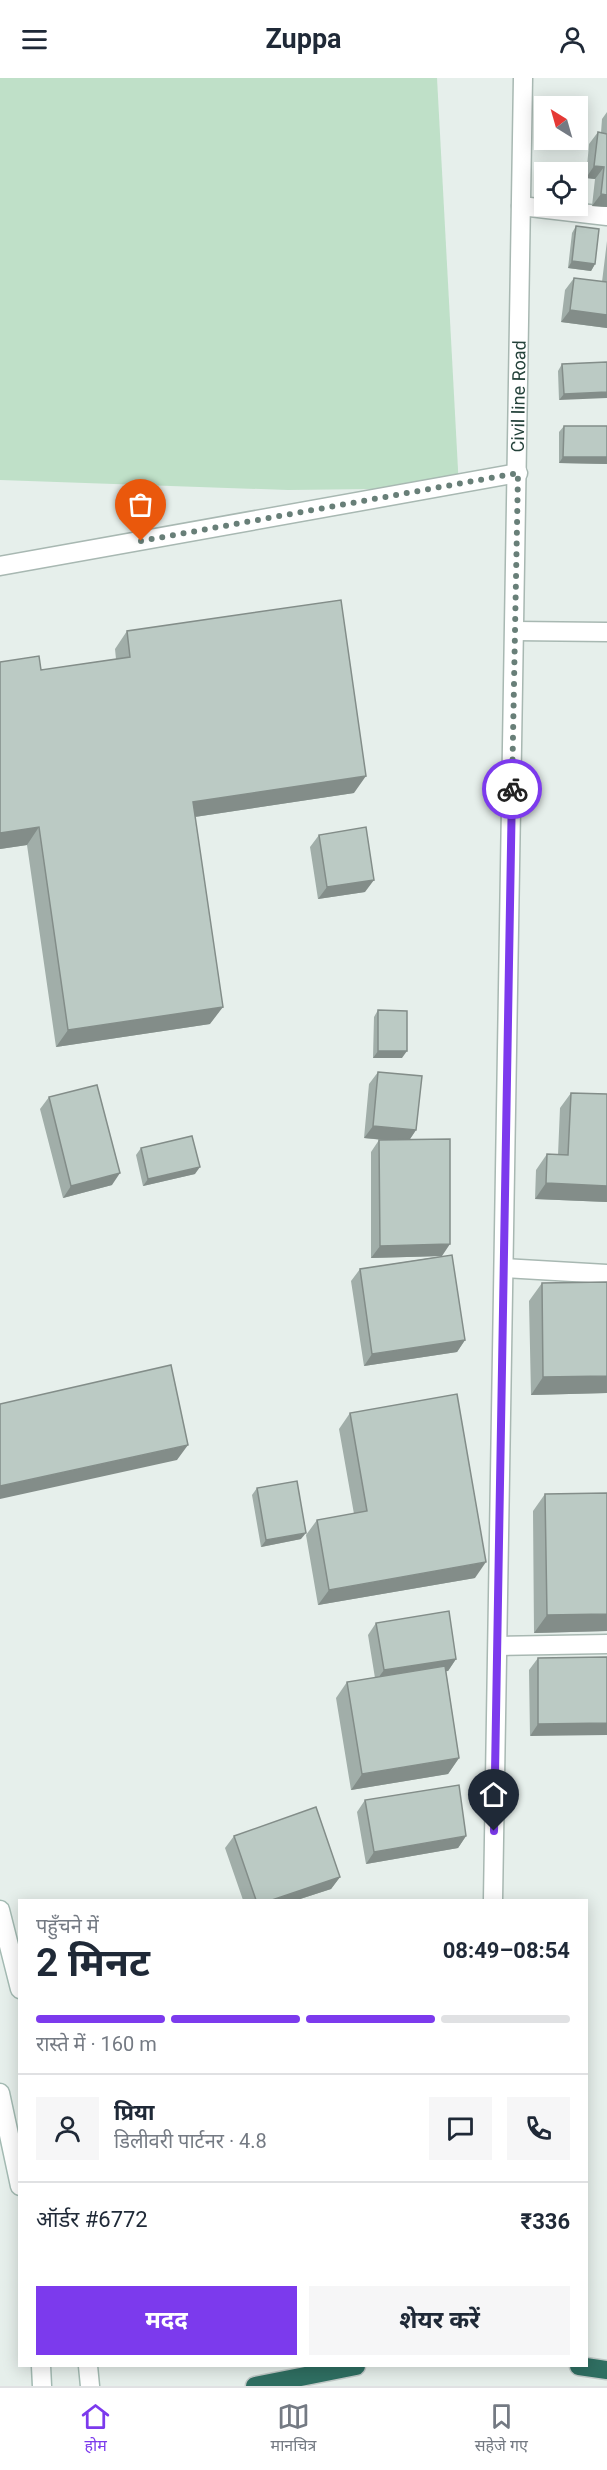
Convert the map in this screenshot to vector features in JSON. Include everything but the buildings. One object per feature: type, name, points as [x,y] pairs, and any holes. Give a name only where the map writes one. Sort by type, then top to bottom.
[{"type":"highway","points":[[255,2386],[351,2367]]},
{"type":"highway","points":[[586,2367],[607,2370]]},
{"type":"street","name":"Civil line Road","points":[[493,1899],[523,78]]},
{"type":"street","points":[[521,206],[607,216]]},
{"type":"street","points":[[0,566],[518,473]]},
{"type":"street","points":[[515,631],[607,632]]},
{"type":"street","points":[[504,1268],[607,1274]]},
{"type":"street","points":[[498,1646],[607,1644]]},
{"type":"street","points":[[0,1911],[18,1981]]},
{"type":"street","points":[[0,2093],[18,2177]]},
{"type":"street","points":[[41,2367],[42,2386]]},
{"type":"street","points":[[88,2367],[90,2386]]},
{"type":"green space","points":[[0,78],[437,78],[459,488],[288,490],[0,480]]},
{"type":"way so far","points":[[141,541],[518,473],[512,789]]},
{"type":"route","points":[[494,1831],[512,789]]}]
